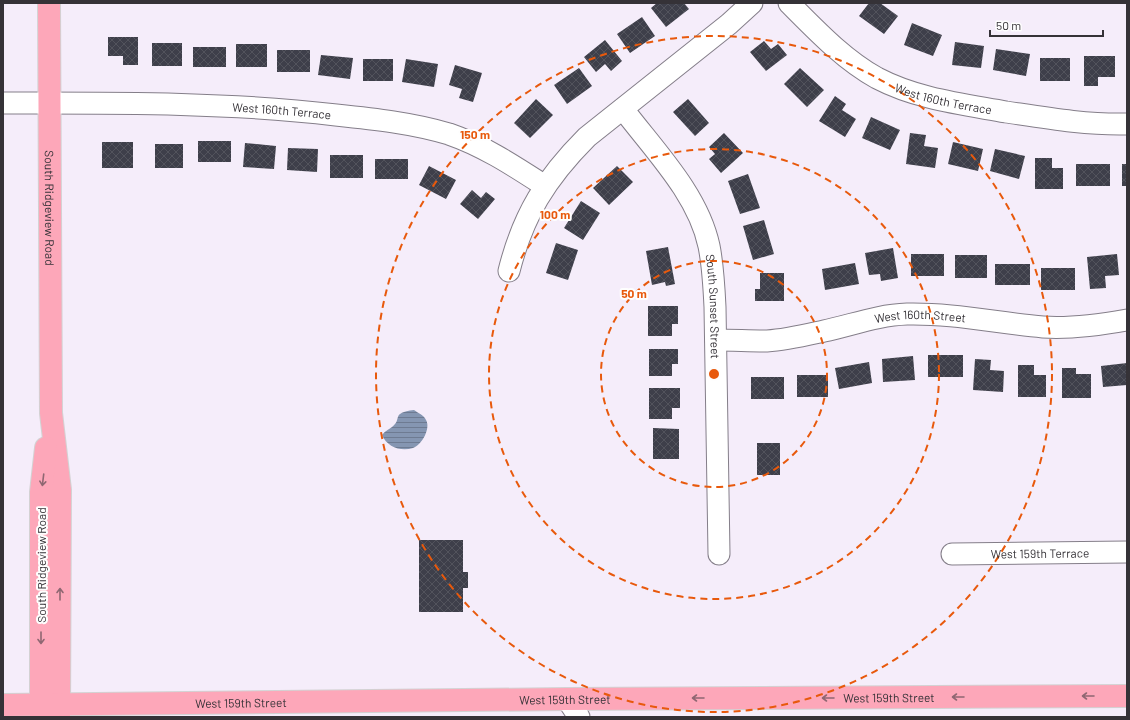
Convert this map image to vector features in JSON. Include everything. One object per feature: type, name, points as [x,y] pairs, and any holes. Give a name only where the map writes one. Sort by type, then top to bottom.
[{"type":"main road","name":"South Ridgeview Road","points":[[49,3],[51,413],[41,492],[50,711]]},
{"type":"main road","name":"West 159th Street","points":[[3,705],[50,711],[563,708],[1127,696]]},
{"type":"street","points":[[508,271],[524,224],[545,186],[567,158],[587,138],[729,24],[752,3]]},
{"type":"street","name":"West 160th Terrace","points":[[789,3],[822,36],[851,61],[877,78],[916,94],[951,103],[1065,121],[1109,125],[1127,124]]},
{"type":"street","name":"West 160th Terrace","points":[[3,103],[215,105],[302,111],[394,122],[423,127],[477,145],[503,158],[545,186]]},
{"type":"street","name":"South Sunset Street","points":[[623,109],[678,180],[690,198],[708,245],[715,307],[720,554]]},
{"type":"street","name":"West 160th Street","points":[[716,340],[768,341],[791,338],[825,331],[861,321],[905,314],[936,314],[1042,327],[1065,328],[1085,327],[1127,320]]},
{"type":"street","name":"West 159th Terrace","points":[[952,554],[1127,552]]},
{"type":"street","points":[[563,708],[579,717]]},
{"type":"water","points":[[414,410],[424,417],[427,423],[425,436],[420,443],[413,448],[399,449],[387,443],[382,435],[395,424],[399,415],[407,411]]},
{"type":"building","points":[[657,3],[684,3],[689,9],[666,27],[651,8]]},
{"type":"building","points":[[869,3],[880,3],[898,16],[884,34],[859,16]]},
{"type":"building","points":[[642,17],[655,36],[630,53],[617,34]]},
{"type":"building","points":[[912,23],[942,35],[933,56],[904,45]]},
{"type":"building","points":[[108,37],[138,37],[138,65],[123,65],[123,56],[108,56]]},
{"type":"building","points":[[605,40],[622,61],[611,71],[605,64],[596,72],[584,57]]},
{"type":"building","points":[[764,41],[771,49],[778,44],[787,55],[766,71],[750,52]]},
{"type":"building","points":[[955,42],[984,46],[981,68],[952,65]]},
{"type":"building","points":[[152,43],[182,43],[182,66],[152,66]]},
{"type":"building","points":[[236,44],[267,44],[267,67],[236,67]]},
{"type":"building","points":[[193,47],[226,47],[226,67],[193,67]]},
{"type":"building","points":[[996,49],[1030,54],[1026,76],[993,70]]},
{"type":"building","points":[[277,50],[310,50],[310,72],[277,72]]},
{"type":"building","points":[[321,55],[353,58],[350,79],[318,75]]},
{"type":"building","points":[[1084,56],[1115,56],[1115,77],[1098,77],[1098,86],[1084,86]]},
{"type":"building","points":[[1040,58],[1070,58],[1070,81],[1040,81]]},
{"type":"building","points":[[363,59],[393,59],[393,81],[363,81]]},
{"type":"building","points":[[406,59],[438,64],[434,87],[402,82]]},
{"type":"building","points":[[455,65],[482,73],[473,102],[459,98],[462,89],[449,85]]},
{"type":"building","points":[[579,68],[592,86],[567,104],[554,85]]},
{"type":"building","points":[[800,68],[824,90],[807,107],[784,84]]},
{"type":"building","points":[[835,96],[846,104],[842,110],[856,119],[845,137],[819,121]]},
{"type":"building","points":[[536,99],[553,115],[530,138],[514,123]]},
{"type":"building","points":[[688,99],[709,123],[695,136],[673,112]]},
{"type":"building","points":[[871,117],[900,130],[890,150],[862,138]]},
{"type":"building","points":[[724,133],[743,153],[721,173],[709,159],[715,154],[709,147]]},
{"type":"building","points":[[910,133],[926,135],[924,146],[938,148],[935,168],[906,164]]},
{"type":"building","points":[[198,141],[231,141],[231,162],[198,162]]},
{"type":"building","points":[[102,142],[133,142],[133,168],[102,168]]},
{"type":"building","points":[[953,142],[983,149],[978,171],[948,164]]},
{"type":"building","points":[[245,143],[276,146],[274,169],[243,167]]},
{"type":"building","points":[[155,144],[183,144],[183,168],[155,168]]},
{"type":"building","points":[[288,148],[318,149],[317,172],[287,170]]},
{"type":"building","points":[[995,149],[1025,156],[1019,179],[990,171]]},
{"type":"building","points":[[330,155],[363,155],[363,178],[330,178]]},
{"type":"building","points":[[1035,158],[1052,158],[1052,168],[1063,168],[1063,189],[1035,189]]},
{"type":"building","points":[[375,159],[408,159],[408,179],[375,179]]},
{"type":"building","points":[[1076,164],[1110,164],[1110,186],[1076,186]]},
{"type":"building","points":[[1122,164],[1127,164],[1127,186],[1122,186]]},
{"type":"building","points":[[429,166],[456,180],[446,199],[419,185]]},
{"type":"building","points":[[617,166],[633,182],[609,205],[593,188]]},
{"type":"building","points":[[748,174],[760,208],[740,214],[728,181]]},
{"type":"building","points":[[472,190],[481,198],[486,192],[495,199],[478,219],[460,204]]},
{"type":"building","points":[[581,201],[600,213],[583,240],[564,228]]},
{"type":"building","points":[[764,220],[774,254],[753,260],[743,226]]},
{"type":"building","points":[[556,243],[578,250],[568,280],[546,273]]},
{"type":"building","points":[[668,247],[675,284],[666,286],[665,282],[652,285],[646,251]]},
{"type":"building","points":[[893,248],[898,278],[881,281],[880,274],[869,275],[865,253]]},
{"type":"building","points":[[911,254],[944,254],[944,276],[911,276]]},
{"type":"building","points":[[1117,254],[1119,275],[1105,276],[1106,288],[1090,289],[1087,257]]},
{"type":"building","points":[[955,255],[987,255],[987,278],[955,278]]},
{"type":"building","points":[[855,263],[859,284],[825,290],[822,269]]},
{"type":"building","points":[[995,264],[1030,264],[1030,285],[995,285]]},
{"type":"building","points":[[1041,268],[1075,268],[1075,290],[1041,290]]},
{"type":"building","points":[[760,273],[784,273],[784,301],[755,301],[755,289],[760,289]]},
{"type":"building","points":[[648,306],[678,306],[678,324],[672,324],[672,336],[648,336]]},
{"type":"building","points":[[649,349],[678,349],[678,364],[672,364],[672,376],[649,376]]},
{"type":"building","points":[[928,355],[963,355],[963,377],[928,377]]},
{"type":"building","points":[[913,356],[915,380],[883,382],[882,359]]},
{"type":"building","points":[[975,359],[991,360],[990,370],[1004,371],[1003,392],[973,390]]},
{"type":"building","points":[[869,362],[872,383],[839,389],[835,368]]},
{"type":"building","points":[[1127,363],[1127,385],[1103,387],[1101,366]]},
{"type":"building","points":[[1018,365],[1034,365],[1034,375],[1046,375],[1046,397],[1018,397]]},
{"type":"building","points":[[1062,368],[1076,368],[1076,374],[1091,374],[1091,398],[1062,398]]},
{"type":"building","points":[[797,375],[828,375],[828,397],[797,397]]},
{"type":"building","points":[[751,377],[784,377],[784,399],[751,399]]},
{"type":"building","points":[[649,388],[680,388],[680,408],[672,408],[672,419],[649,419]]},
{"type":"building","points":[[653,428],[679,429],[679,459],[653,459]]},
{"type":"building","points":[[757,443],[780,443],[780,475],[757,475]]},
{"type":"building","points":[[419,540],[463,540],[463,572],[468,572],[468,588],[463,588],[463,612],[419,612]]}]
